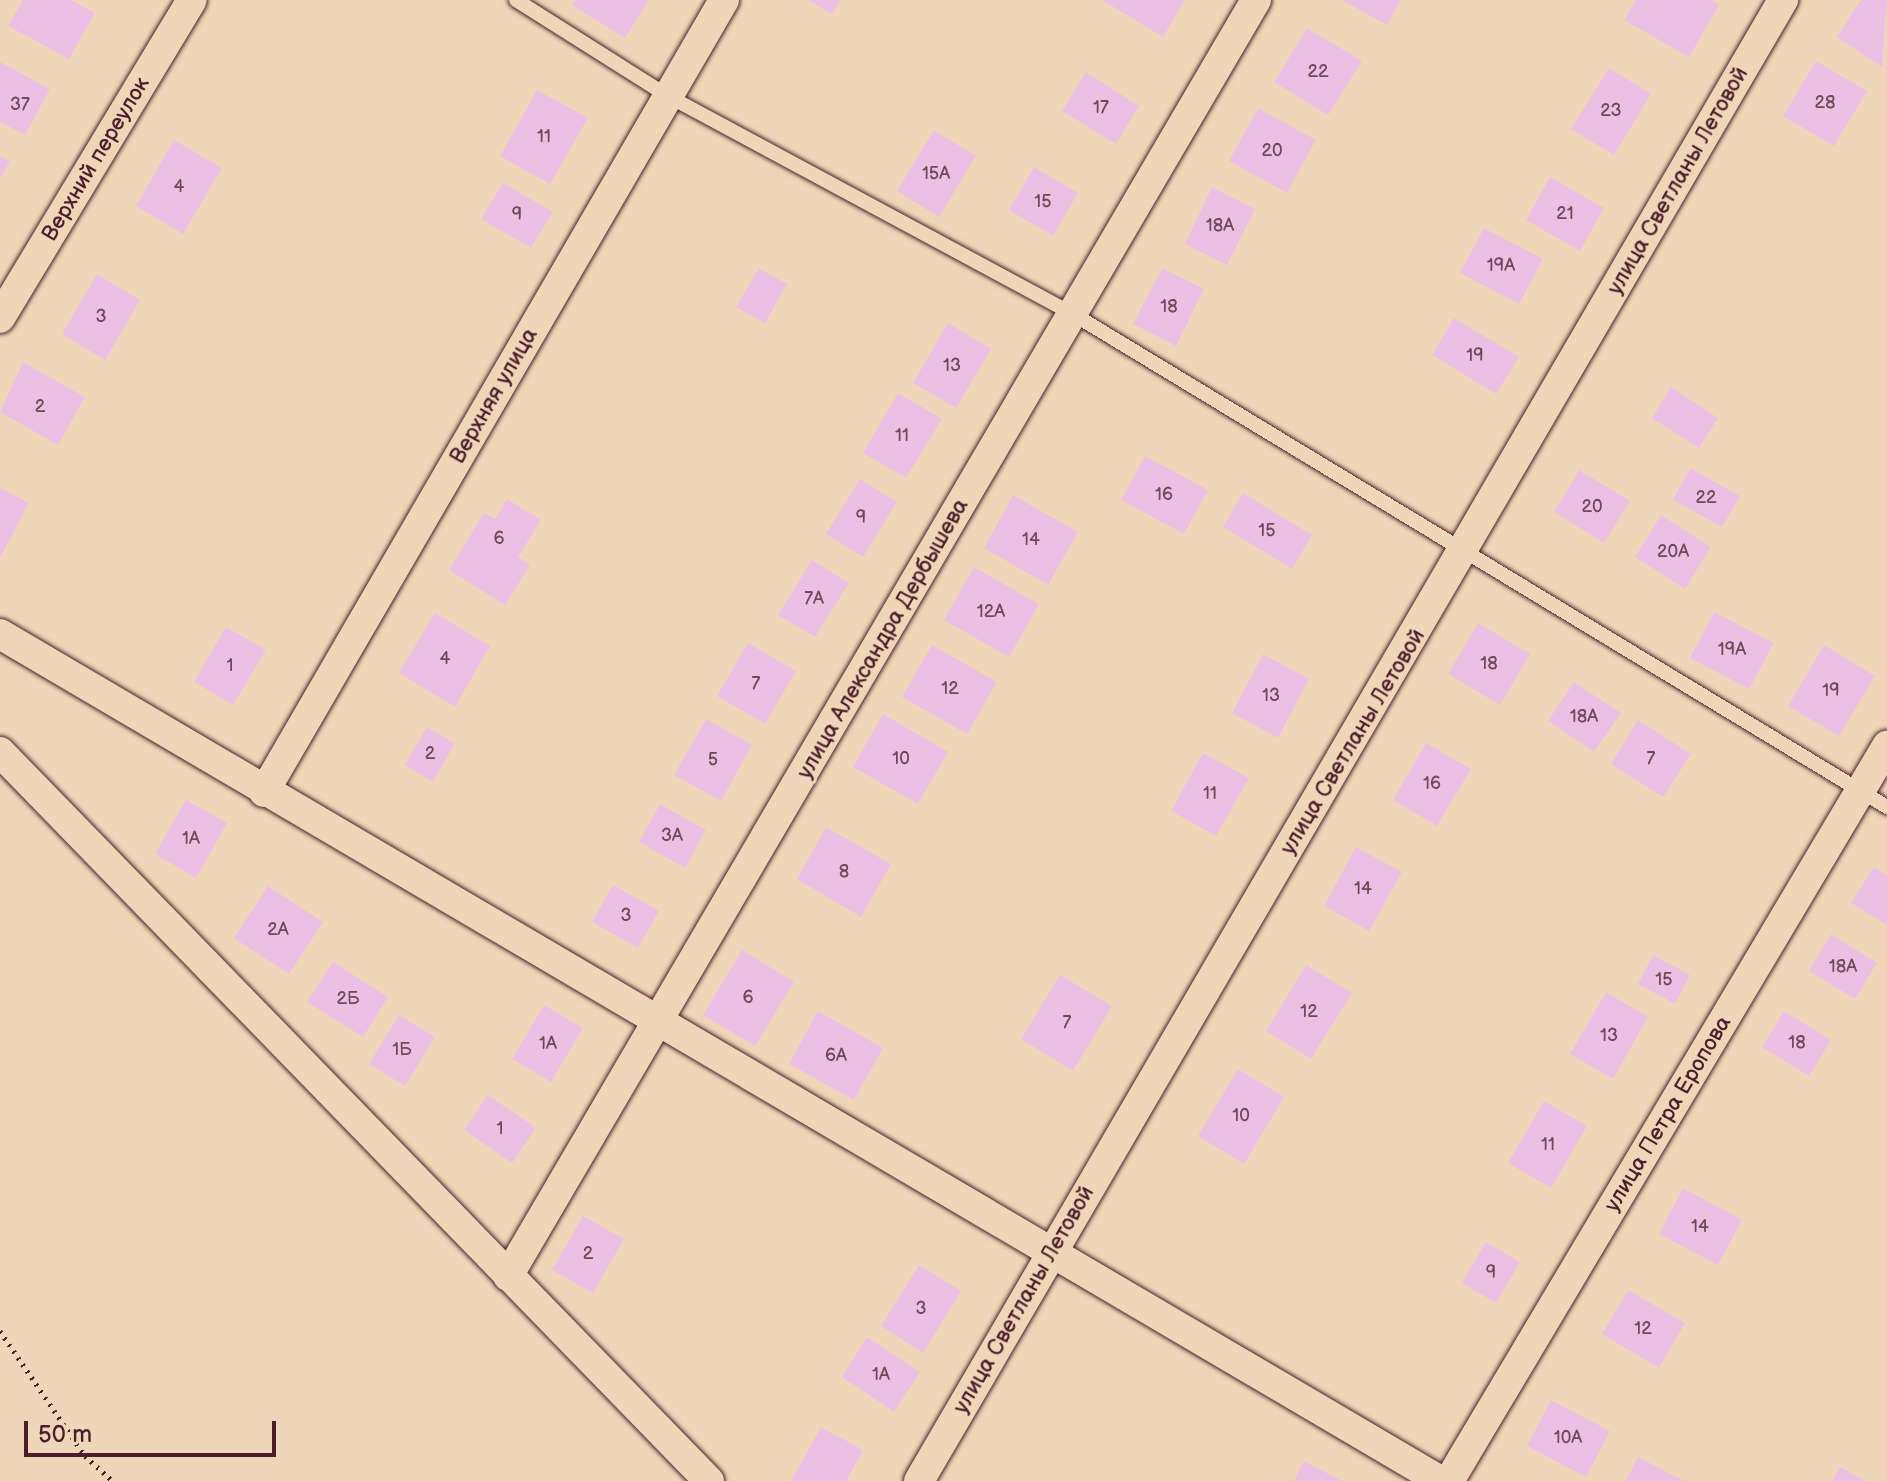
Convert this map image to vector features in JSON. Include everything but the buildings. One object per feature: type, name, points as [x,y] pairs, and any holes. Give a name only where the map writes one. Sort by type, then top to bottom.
[{"type":"street","name":"Верхний переулок","points":[[0,318],[192,0]]},
{"type":"street","name":"Верхняя улица","points":[[264,792],[724,0]]},
{"type":"street","name":"улица Александра Дербышева","points":[[508,1276],[1256,0]]},
{"type":"street","name":"улица Светланы Летовой","points":[[919,1481],[1463,554],[1783,0]]},
{"type":"street","points":[[0,634],[264,792],[660,1020],[1441,1481]]},
{"type":"street","name":"улица Петра Еропова","points":[[1449,1481],[1887,746]]},
{"type":"street","points":[[0,752],[709,1481]]},
{"type":"lane","points":[[516,0],[668,96],[1073,314],[1463,554],[1887,807]]},
{"type":"path","points":[[0,1331],[85,1456],[113,1481]]}]
